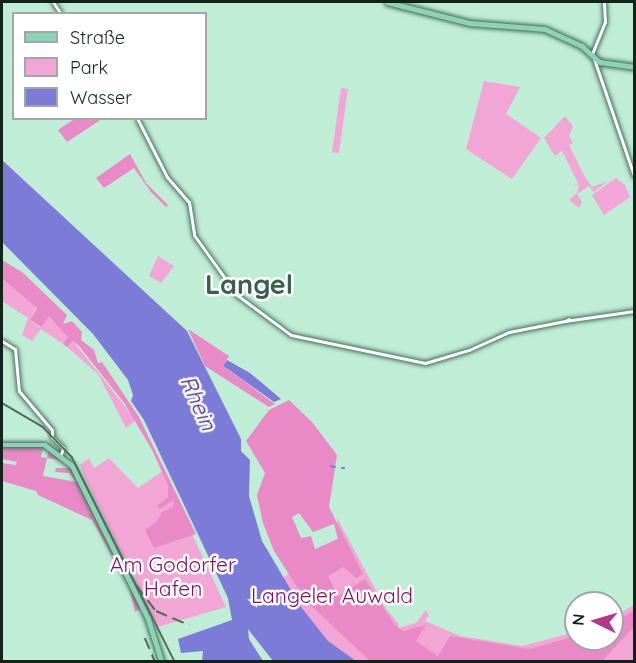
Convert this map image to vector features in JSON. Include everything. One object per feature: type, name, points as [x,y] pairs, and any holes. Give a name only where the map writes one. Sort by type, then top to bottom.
[{"type":"main road","points":[[387,2],[470,23],[545,29],[582,46],[593,57],[610,68],[634,67]]},
{"type":"main road","points":[[2,445],[33,443],[61,454],[77,472],[150,622],[162,662]]},
{"type":"street","points":[[604,2],[605,22],[593,57],[607,104],[633,163],[634,176]]},
{"type":"street","points":[[138,120],[157,151],[165,174],[189,202],[196,238],[241,300],[291,335],[423,363],[474,348],[508,333],[566,319],[634,310]]},
{"type":"street","points":[[2,341],[15,349],[19,391],[52,430],[51,437],[63,448],[61,454]]},
{"type":"green space","points":[[484,81],[520,87],[506,114],[541,138],[512,179],[466,149]]},
{"type":"green space","points":[[341,88],[348,89],[339,153],[332,152]]},
{"type":"green space","points":[[565,116],[573,126],[569,136],[573,143],[569,145],[585,177],[592,187],[608,181],[594,192],[589,186],[577,194],[582,202],[579,208],[569,200],[577,193],[579,184],[573,186],[578,183],[562,151],[555,156],[544,138]]},
{"type":"green space","points":[[73,120],[100,120],[67,142],[58,130]]},
{"type":"green space","points":[[130,154],[146,183],[168,205],[166,207],[151,192],[134,168],[104,188],[96,178]]},
{"type":"green space","points":[[616,178],[625,185],[630,197],[604,215],[592,195]]},
{"type":"green space","points":[[158,256],[174,266],[161,283],[149,276]]},
{"type":"green space","points":[[2,260],[22,272],[67,315],[63,324],[72,321],[82,332],[81,340],[94,350],[98,363],[102,362],[139,417],[196,534],[154,548],[145,530],[157,521],[162,512],[173,507],[174,500],[160,509],[157,506],[168,497],[168,485],[152,450],[125,404],[79,346],[73,341],[67,347],[63,344],[68,337],[49,317],[41,327],[30,320],[37,308],[2,278]]},
{"type":"green space","points":[[2,270],[36,307],[30,320],[40,328],[48,317],[69,337],[63,344],[41,329],[32,341],[22,335],[28,318],[2,301]]},
{"type":"green space","points":[[188,329],[229,356],[223,366],[275,404],[269,407],[205,366]]},
{"type":"green space","points":[[73,341],[136,420],[126,428],[98,374],[67,347]]},
{"type":"green space","name":"Langeler Auwald","points":[[289,400],[312,422],[337,455],[329,507],[363,574],[356,578],[343,567],[328,576],[338,596],[365,579],[395,625],[403,631],[426,625],[416,641],[438,656],[450,636],[530,649],[564,639],[564,651],[611,651],[602,661],[370,661],[306,601],[274,551],[263,523],[257,495],[265,473],[246,441],[269,410]],"holes":[[[299,513],[313,532],[334,524],[338,539],[315,549],[311,536],[301,538],[292,517]]]},
{"type":"green space","points":[[36,445],[43,447],[41,457],[47,458],[43,476],[77,482],[69,473],[55,472],[56,468],[72,468],[142,608],[135,612],[129,586],[92,520],[38,495],[36,491],[2,481],[2,463],[16,465],[17,462],[2,459],[2,447]]},
{"type":"green space","points":[[49,449],[66,461],[47,458]]},
{"type":"green space","name":"Am Godorfer Hafen","points":[[89,458],[94,468],[109,458],[138,488],[163,471],[226,607],[158,627],[134,579],[136,574],[128,565],[130,557],[125,561],[84,476],[80,465]]},
{"type":"green space","name":"Langeler Auwald","points":[[337,518],[386,609],[399,624],[398,628],[416,623],[426,610],[429,615],[425,621],[460,636],[522,646],[564,635],[564,651],[624,651],[624,611],[634,605],[634,661],[329,661],[278,580],[317,558],[318,551],[339,538]]},
{"type":"green space","points":[[634,611],[634,627],[624,638],[624,616]]},
{"type":"water","name":"Rhein","points":[[2,160],[187,331],[241,439],[241,451],[250,460],[249,496],[262,541],[301,607],[328,641],[356,661],[273,661],[248,629],[249,639],[263,661],[202,661],[203,651],[181,653],[178,639],[232,620],[228,598],[144,420],[131,401],[133,395],[128,380],[93,334],[2,242]]},
{"type":"water","points":[[227,360],[250,373],[281,399],[274,402],[223,366]]},
{"type":"waterway","points":[[331,466],[335,467]]},
{"type":"tram line","points":[[2,403],[43,427],[72,457],[175,662]]},
{"type":"railway","points":[[137,586],[156,611],[189,625]]},
{"type":"railway","points":[[145,638],[155,662]]},
{"type":"district","name":"Langel","points":[[249,285]]}]
